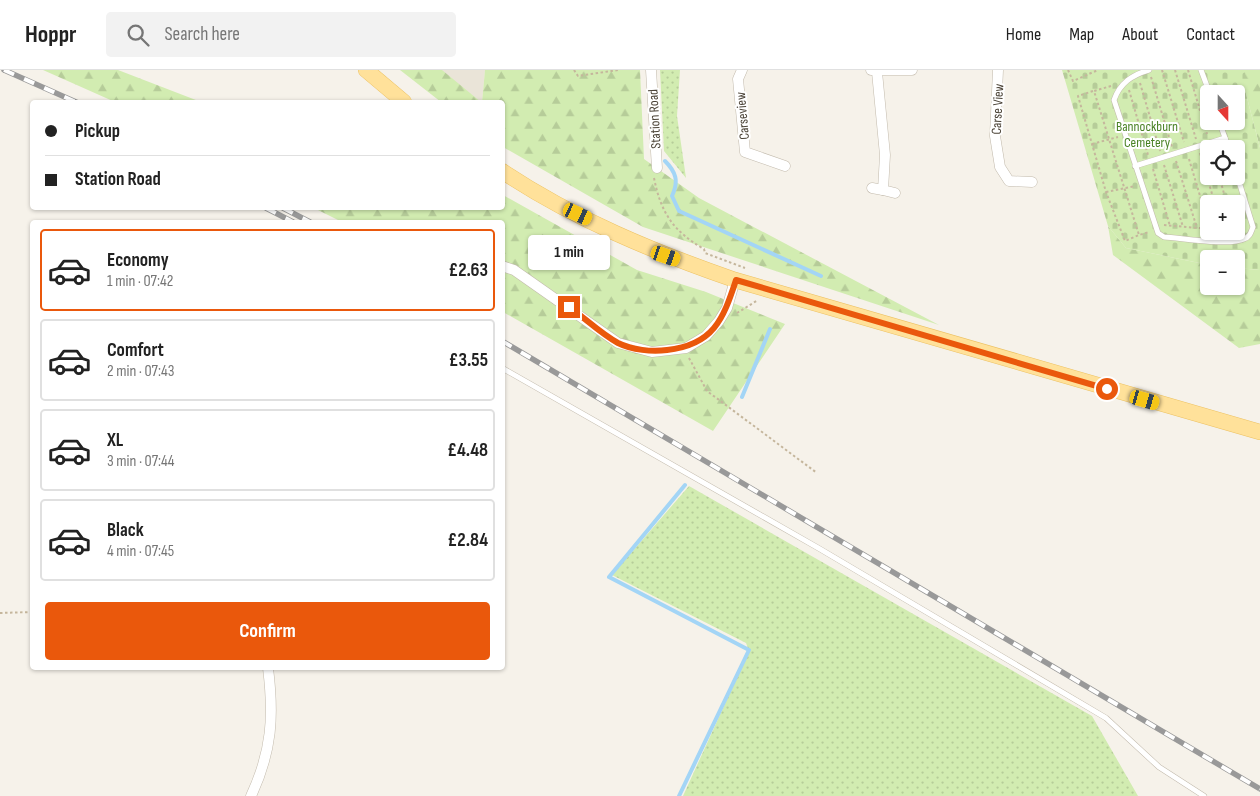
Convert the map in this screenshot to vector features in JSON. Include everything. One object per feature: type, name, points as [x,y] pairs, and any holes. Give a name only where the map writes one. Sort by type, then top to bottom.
[{"type":"main road","points":[[366,70],[402,100]]},
{"type":"main road","points":[[505,173],[543,198],[666,256],[736,280],[1260,432]]},
{"type":"street","name":"Station Road","points":[[651,70],[657,168]]},
{"type":"street","name":"Carseview","points":[[742,70],[738,79],[745,152],[784,166]]},
{"type":"street","points":[[883,190],[885,155],[874,71],[912,70]]},
{"type":"street","name":"Carse View","points":[[998,70],[995,136],[1000,167],[1009,181],[1032,182]]},
{"type":"street","points":[[872,188],[895,193]]},
{"type":"street","points":[[505,267],[514,270],[618,343],[652,352],[686,348],[706,336],[727,308],[736,280]]},
{"type":"street","points":[[251,796],[262,773],[272,720],[268,670]]},
{"type":"lane","points":[[1148,70],[1141,71],[1118,88],[1114,100],[1156,230],[1164,237],[1220,242],[1243,240],[1250,234],[1253,227],[1240,185]]},
{"type":"lane","points":[[1201,70],[1207,85]]},
{"type":"lane","points":[[1219,140],[1225,138],[1223,130]]},
{"type":"lane","points":[[1135,166],[1198,146]]},
{"type":"lane","points":[[505,370],[820,549],[1106,718],[1158,767],[1204,796]]},
{"type":"path","points":[[574,70],[578,76],[618,70]]},
{"type":"path","points":[[1068,70],[1072,81],[1098,70]]},
{"type":"path","points":[[1175,70],[1212,195]]},
{"type":"path","points":[[1188,70],[1209,140]]},
{"type":"path","points":[[1127,81],[1078,96],[1106,192],[1125,241],[1156,230]]},
{"type":"path","points":[[1094,91],[1122,188],[1139,235]]},
{"type":"path","points":[[1092,144],[1125,135]]},
{"type":"path","points":[[657,168],[652,170],[657,193],[666,218],[678,231],[704,249],[705,253],[750,270]]},
{"type":"path","points":[[1106,192],[1140,184]]},
{"type":"path","points":[[1152,222],[1166,226],[1200,228]]},
{"type":"path","points":[[735,314],[758,301],[763,287]]},
{"type":"path","points":[[686,348],[690,360],[707,391],[817,473]]},
{"type":"path","points":[[0,613],[30,612]]},
{"type":"shaded area","points":[[440,70],[485,70],[482,100],[478,100]]},
{"type":"green space","points":[[43,70],[118,70],[196,100],[110,100]]},
{"type":"green space","points":[[400,70],[442,70],[479,100],[438,100]]},
{"type":"green space","points":[[485,70],[640,70],[644,159],[699,198],[939,325],[643,227],[505,148],[505,100],[482,100]]},
{"type":"green space","points":[[660,70],[680,70],[677,116],[686,178],[664,151]]},
{"type":"green space","name":"Bannockburn Cemetery","points":[[1062,70],[1245,70],[1245,85],[1200,85],[1200,130],[1245,130],[1245,90],[1260,148],[1260,270],[1245,269],[1245,250],[1200,250],[1200,263],[1126,248],[1108,226]]},
{"type":"green space","points":[[1245,70],[1260,70],[1260,148],[1245,90]]},
{"type":"green space","points":[[505,196],[637,270],[706,292],[785,324],[713,431],[505,313],[505,220],[338,220],[318,210],[505,210]]},
{"type":"green space","points":[[1108,226],[1126,248],[1200,263],[1200,295],[1245,295],[1245,269],[1260,270],[1260,344],[1239,348],[1113,255]]},
{"type":"green space","points":[[689,486],[1092,716],[1138,796],[683,796],[749,651],[746,643],[612,575]]},
{"type":"waterway","points":[[665,161],[674,173],[676,181],[672,196],[679,211],[821,276]]},
{"type":"waterway","points":[[742,397],[770,329]]},
{"type":"waterway","points":[[679,796],[749,650],[609,577],[685,485]]},
{"type":"railway","points":[[4,70],[72,100]]},
{"type":"railway","points":[[270,210],[289,220]]},
{"type":"railway","points":[[287,210],[306,220]]},
{"type":"railway","points":[[505,343],[1260,789]]},
{"type":"route","points":[[569,307],[618,343],[652,352],[686,348],[706,336],[719,321],[727,308],[736,280],[1107,389]]}]
